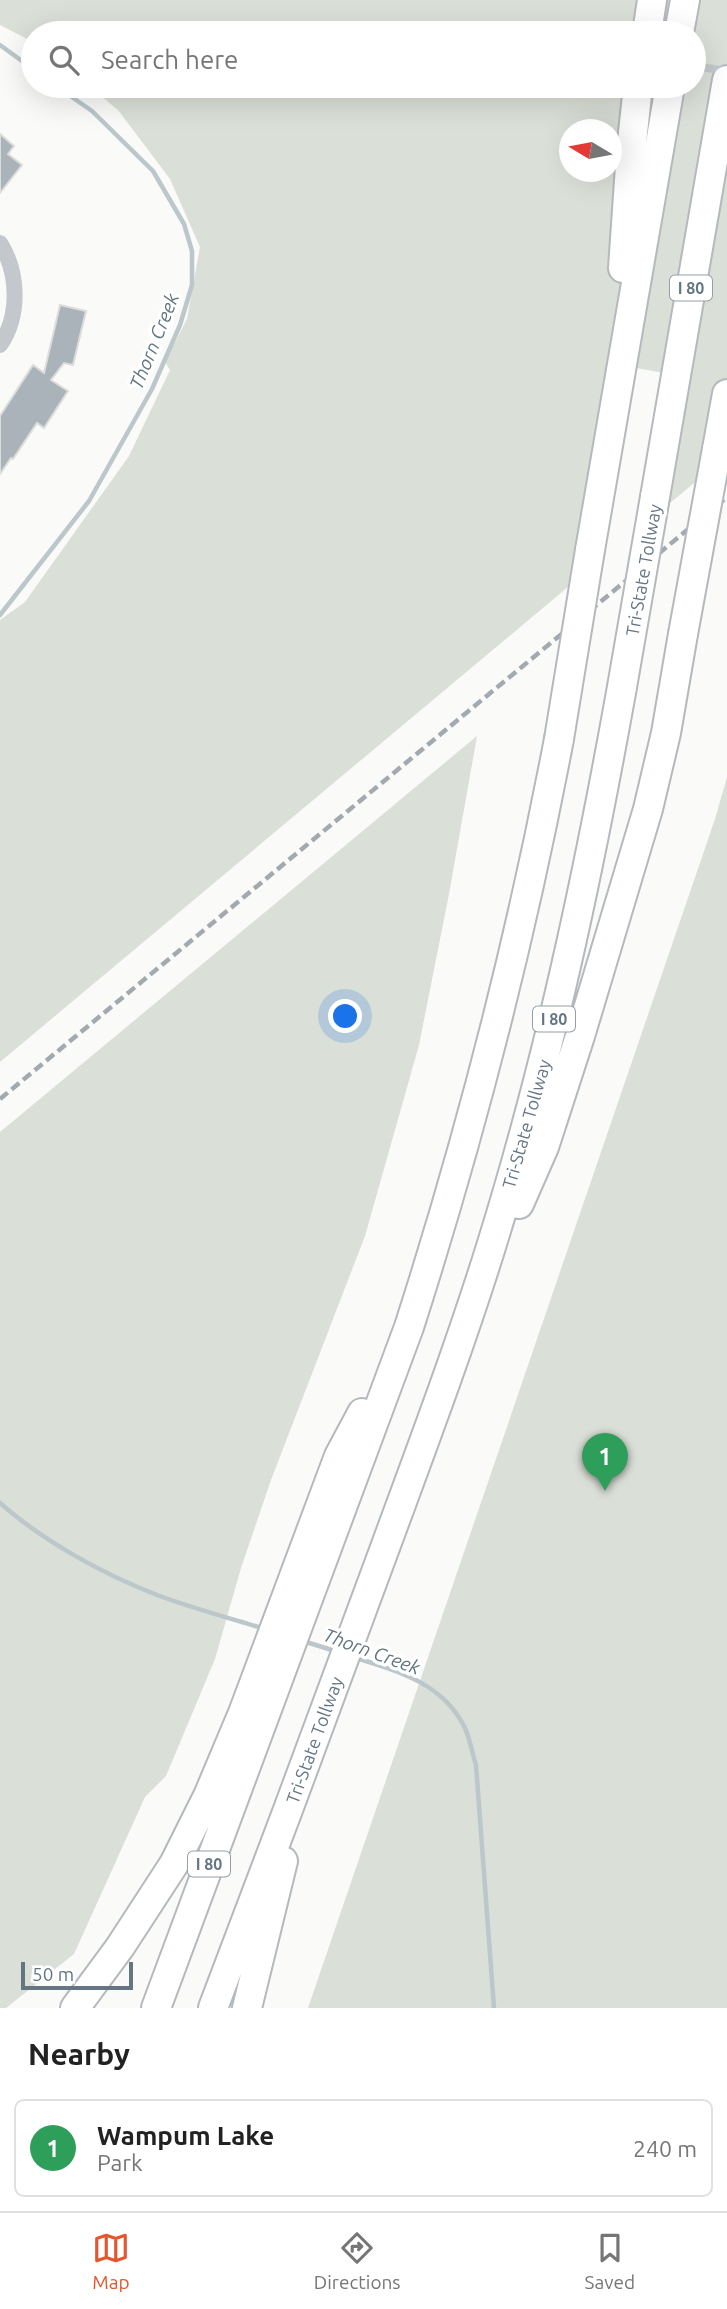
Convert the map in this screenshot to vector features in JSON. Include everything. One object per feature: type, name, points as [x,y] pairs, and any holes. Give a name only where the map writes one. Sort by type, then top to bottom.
[{"type":"highway","points":[[649,21],[652,0]]},
{"type":"highway","points":[[681,21],[685,0]]},
{"type":"highway","name":"Tri-State Tollway","points":[[212,2008],[315,1739],[459,1345],[495,1234],[543,1064],[592,851],[727,80]]},
{"type":"highway","points":[[614,413],[637,98]]},
{"type":"highway","points":[[75,2008],[120,1947],[174,1864],[252,1716],[310,1562],[339,1456],[409,1327],[438,1236],[488,1059],[526,905],[559,739],[668,98]]},
{"type":"highway","points":[[459,1345],[544,1147],[648,809],[666,733],[727,394]]},
{"type":"highway","name":"I 80","points":[[156,2008],[252,1716]]},
{"type":"highway","points":[[247,2008],[275,1901],[302,1773]]},
{"type":"street","points":[[0,243],[8,256],[15,286],[13,316],[7,335],[0,345]]},
{"type":"lane","points":[[706,68],[727,72]]},
{"type":"shaded area","points":[[0,0],[727,0],[727,456],[665,507],[686,377],[609,363],[568,587],[0,1062],[0,620],[25,602],[129,456],[170,370],[165,362],[187,319],[200,247],[170,179],[118,110],[104,98],[706,98],[706,21],[21,21],[21,36],[0,25]]},
{"type":"shaded area","points":[[477,736],[419,1045],[365,1236],[271,1480],[241,1568],[215,1659],[166,1776],[145,1797],[74,1954],[6,2008],[0,2008],[0,1132]]},
{"type":"shaded area","points":[[727,777],[727,2008],[308,2008],[715,819]]},
{"type":"building","points":[[0,134],[14,146],[8,154],[22,165],[0,193]]},
{"type":"building","points":[[60,305],[86,311],[73,365],[64,363],[51,380],[68,391],[44,428],[37,423],[0,474],[0,416],[33,365],[44,373]]},
{"type":"waterway","name":"Thorn Creek","points":[[0,45],[21,60]]},
{"type":"waterway","name":"Thorn Creek","points":[[0,615],[89,501],[152,389],[180,325],[192,285],[192,251],[184,224],[153,171],[92,111],[73,98]]},
{"type":"waterway","name":"Thorn Creek","points":[[0,1503],[54,1543],[137,1587],[265,1629]]},
{"type":"waterway","name":"Thorn Creek","points":[[303,1641],[335,1651]]},
{"type":"waterway","name":"Thorn Creek","points":[[353,1657],[402,1674],[432,1689],[456,1713],[467,1732],[476,1765],[494,2008]]},
{"type":"railway","points":[[0,1099],[727,497]]},
{"type":"place","name":"Wampum Lake","points":[[605,1491]]}]
